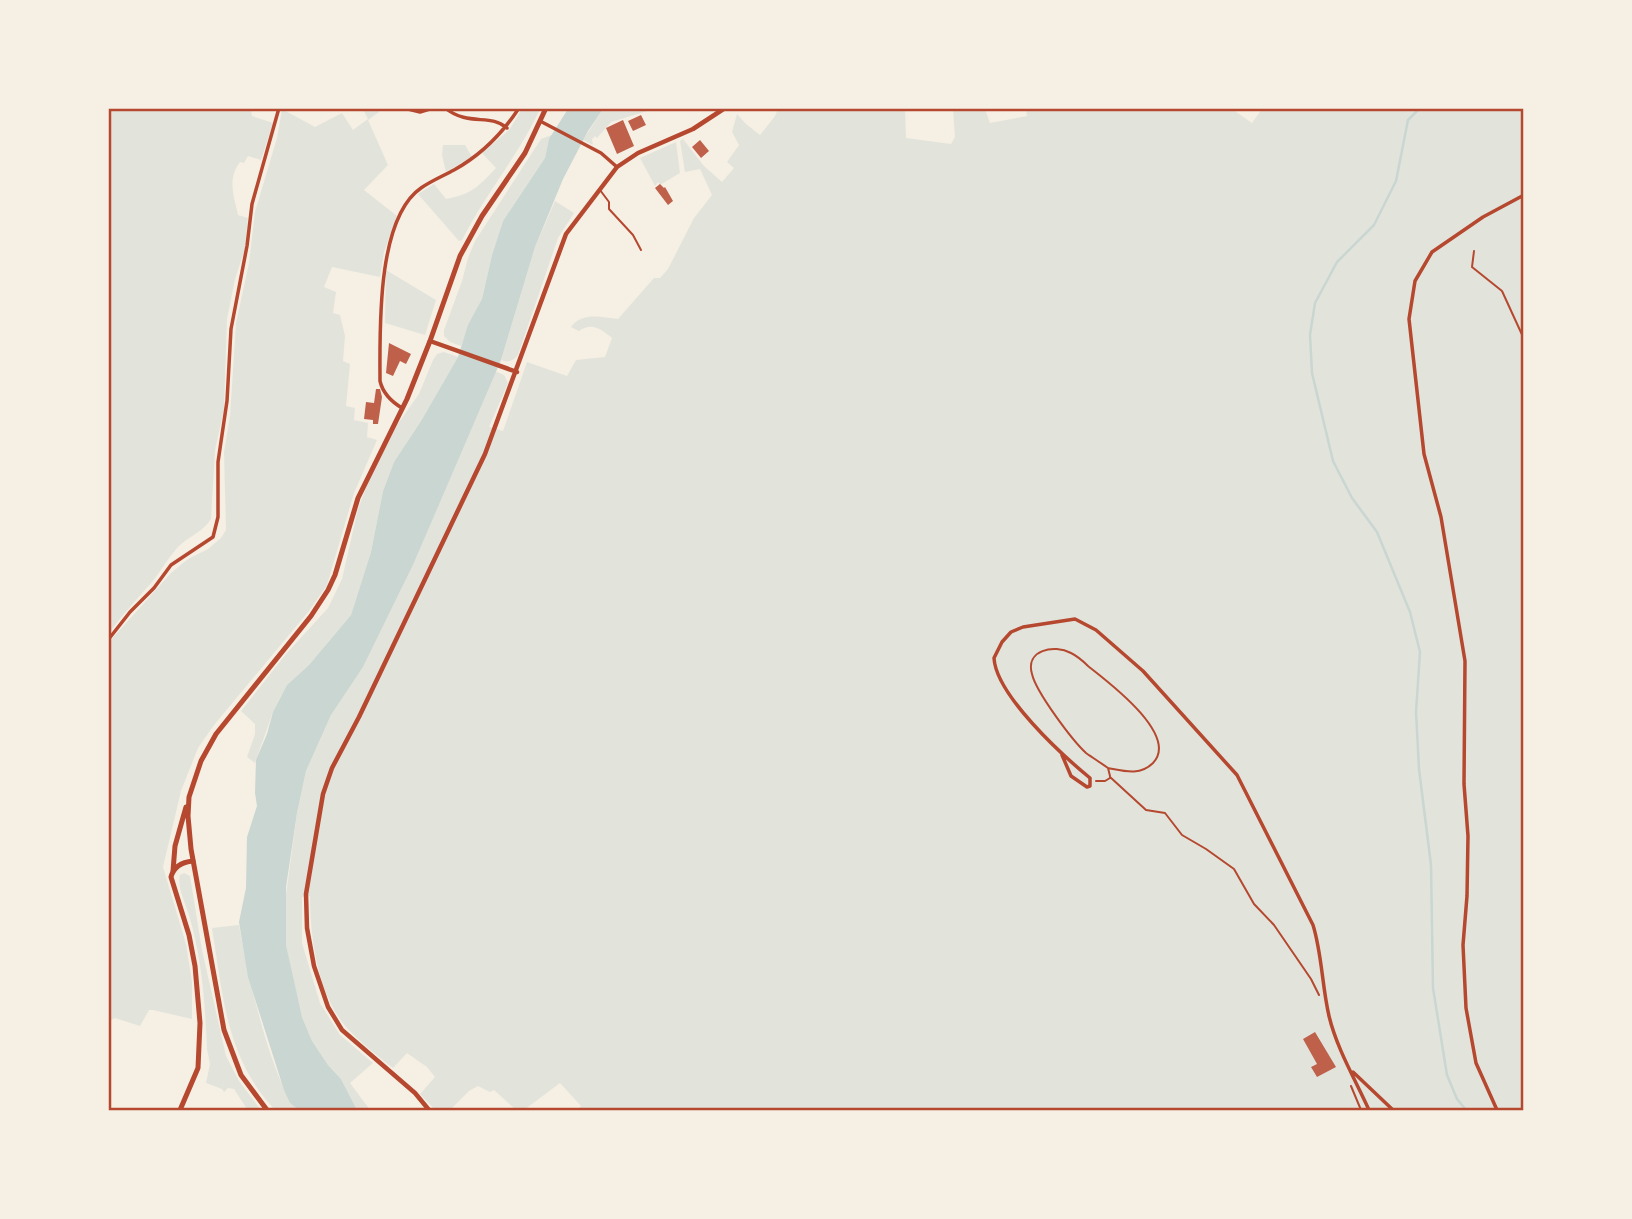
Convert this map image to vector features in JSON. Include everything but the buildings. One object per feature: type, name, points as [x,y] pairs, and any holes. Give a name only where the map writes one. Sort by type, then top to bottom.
[{"type":"main road","points":[[180,1111],[198,1068],[200,1031],[195,966],[185,921],[172,883],[175,846],[201,761],[216,734],[311,616],[328,590],[358,498],[402,408],[465,246],[525,153],[546,108]]},
{"type":"main road","points":[[189,797],[188,816],[193,861],[223,1030],[241,1075],[267,1111]]},
{"type":"main road","points":[[173,871],[183,863],[193,861]]},
{"type":"street","points":[[108,640],[171,565],[213,537],[218,517],[218,462],[227,401],[230,329],[247,246],[252,204],[279,108]]},
{"type":"street","points":[[404,108],[420,111],[433,108]]},
{"type":"street","points":[[445,108],[466,119],[497,121],[507,128]]},
{"type":"street","points":[[402,408],[392,402],[380,382],[382,284],[390,243],[404,209],[415,193],[469,161],[507,128],[519,108]]},
{"type":"street","points":[[429,1111],[415,1093],[342,1030],[332,1016],[314,966],[309,947],[306,894],[318,821],[332,768],[485,454],[517,372],[562,241],[617,167],[644,150],[693,129],[724,108]]},
{"type":"street","points":[[540,121],[592,148],[617,167]]},
{"type":"street","points":[[1497,1111],[1476,1063],[1466,1008],[1463,945],[1468,836],[1464,784],[1465,661],[1441,517],[1424,454],[1409,319],[1415,281],[1432,252],[1483,217],[1524,195]]},
{"type":"street","points":[[430,341],[517,372]]},
{"type":"street","points":[[1062,755],[1071,776],[1087,787],[1090,786],[1090,778],[1044,737],[1013,698],[1000,677],[995,658],[1002,642],[1011,632],[1075,619],[1096,630],[1143,671],[1237,775],[1313,925],[1319,944],[1321,979],[1329,1017],[1339,1048],[1369,1111]]},
{"type":"street","points":[[1352,1071],[1393,1111]]},
{"type":"lane","points":[[599,189],[609,202],[609,209],[633,235],[641,250]]},
{"type":"path","points":[[1474,251],[1472,267],[1502,291],[1524,339]]},
{"type":"path","points":[[1108,768],[1140,771],[1156,761],[1159,741],[1152,727],[1124,695],[1070,652],[1049,649],[1036,653],[1031,661],[1031,668],[1040,690],[1079,744],[1108,768],[1111,777],[1146,810],[1165,813],[1182,835],[1234,869],[1254,904],[1274,925],[1311,979],[1320,998]]},
{"type":"path","points":[[1090,778],[1098,782],[1111,777]]},
{"type":"shaded area","points":[[1026,108],[1232,109],[1252,123],[1262,109],[1523,109],[1523,1110],[577,1110],[581,1106],[560,1083],[524,1110],[516,1110],[494,1090],[490,1092],[478,1086],[450,1110],[435,1110],[420,1094],[435,1077],[427,1067],[407,1053],[393,1068],[358,1039],[338,1016],[329,1001],[318,966],[310,896],[302,897],[302,943],[320,1003],[340,1035],[373,1063],[350,1083],[370,1110],[357,1110],[341,1079],[312,1041],[302,1017],[293,980],[286,945],[285,902],[297,813],[306,771],[331,715],[363,667],[413,565],[495,371],[504,375],[508,383],[489,427],[503,431],[527,362],[567,376],[576,360],[605,357],[612,338],[596,328],[588,327],[579,331],[571,327],[586,317],[618,319],[654,278],[660,278],[668,269],[694,218],[712,195],[700,169],[685,172],[680,141],[683,139],[704,166],[722,182],[734,168],[727,162],[739,145],[732,132],[737,114],[760,135],[778,109],[905,109],[906,138],[951,144],[955,137],[953,109],[985,109],[990,123],[1027,116]]},
{"type":"shaded area","points":[[108,109],[251,109],[252,116],[273,123],[261,160],[248,156],[244,163],[240,162],[233,181],[238,215],[248,218],[245,249],[235,279],[227,319],[224,409],[215,450],[211,519],[178,547],[109,633]]},
{"type":"shaded area","points":[[282,109],[315,127],[342,113],[353,130],[368,119],[363,109],[377,109],[379,112],[368,120],[388,165],[364,190],[397,216],[384,252],[380,277],[332,267],[324,287],[336,292],[333,313],[340,315],[345,336],[343,361],[350,364],[346,406],[355,408],[354,420],[368,423],[367,437],[377,440],[354,493],[327,585],[309,611],[214,725],[198,748],[181,791],[163,867],[186,944],[192,982],[192,1019],[149,1010],[140,1026],[115,1018],[109,1021],[109,642],[171,573],[188,559],[208,549],[226,530],[224,452],[230,416],[236,323],[249,263],[255,212],[277,138]]},
{"type":"shaded area","points":[[522,109],[540,109],[459,241],[418,194],[434,184],[446,199],[462,195],[479,185],[496,168],[482,153],[509,130]]},
{"type":"shaded area","points":[[568,109],[603,109],[588,131],[563,179],[535,247],[501,360],[413,565],[363,667],[331,715],[306,771],[286,887],[286,945],[302,1017],[312,1041],[341,1079],[357,1110],[299,1110],[290,1103],[284,1090],[248,977],[239,922],[246,888],[247,837],[257,806],[256,760],[273,712],[287,685],[309,665],[351,615],[371,552],[383,491],[394,462],[458,357],[468,325],[482,299],[503,221],[545,158],[549,139]]},
{"type":"shaded area","points":[[603,109],[654,109],[611,122],[597,138],[595,136],[592,139],[593,145],[583,140]]},
{"type":"shaded area","points":[[554,134],[549,139],[545,158],[503,221],[482,299],[461,346],[450,342],[444,336],[444,330],[475,241],[541,139]]},
{"type":"shaded area","points":[[676,142],[680,173],[660,185],[658,182],[655,186],[640,158]]},
{"type":"shaded area","points":[[443,145],[465,145],[472,157],[446,172]]},
{"type":"shaded area","points":[[555,201],[574,213],[558,238],[518,355],[510,361],[504,361],[501,360],[535,247]]},
{"type":"shaded area","points":[[386,270],[436,300],[425,335],[385,323]]},
{"type":"shaded area","points":[[444,352],[458,357],[394,462],[383,491],[371,552],[351,615],[309,665],[287,685],[273,712],[255,763],[247,757],[255,734],[255,724],[241,711],[286,654],[328,608],[342,579],[358,509],[369,480],[397,425],[419,394],[433,360],[437,354]]},
{"type":"shaded area","points":[[184,873],[190,876],[202,950],[226,1056],[239,1081],[261,1110],[247,1109],[234,1089],[228,1088],[224,1092],[206,1083],[210,1064],[204,997],[197,946],[180,888],[180,875]]},
{"type":"shaded area","points":[[239,925],[254,995],[270,1051],[289,1097],[299,1110],[275,1110],[246,1069],[236,1047],[224,1002],[212,928]]},
{"type":"waterway","points":[[1420,108],[1408,120],[1396,181],[1374,225],[1337,262],[1315,303],[1310,335],[1312,373],[1333,461],[1352,498],[1377,532],[1410,612],[1420,652],[1416,712],[1419,769],[1431,865],[1433,988],[1447,1075],[1457,1099],[1466,1110]]}]
